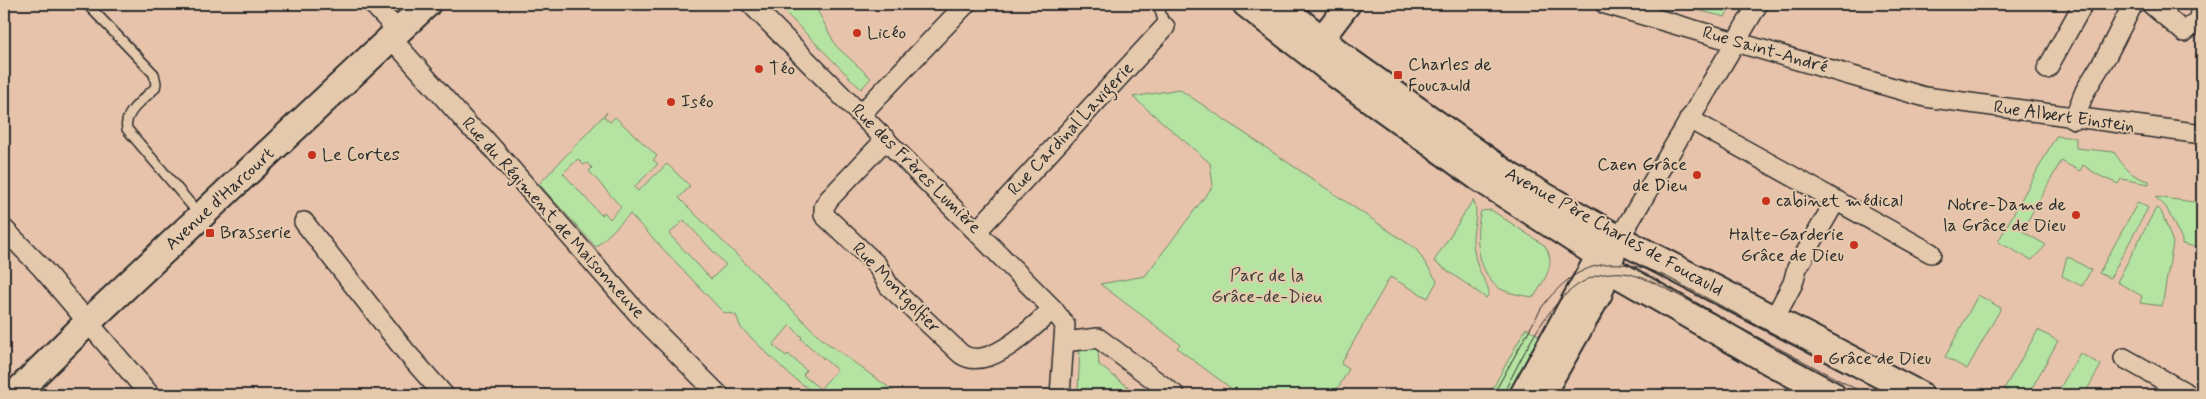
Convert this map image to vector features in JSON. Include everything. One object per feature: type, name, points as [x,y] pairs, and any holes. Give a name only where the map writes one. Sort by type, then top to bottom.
[{"type":"main road","name":"Avenue d'Harcourt","points":[[14,395],[88,322],[427,4]]},
{"type":"main road","name":"Avenue Père Charles de Foucauld","points":[[1246,4],[1315,46],[1511,177],[1609,254],[1775,365],[1832,395]]},
{"type":"main road","name":"Avenue Père Charles de Foucauld","points":[[1278,4],[1315,46]]},
{"type":"main road","name":"Avenue Père Charles de Foucauld","points":[[1609,254],[1774,319],[1920,395]]},
{"type":"street","name":"Rue du Régiment de Maisonneuve","points":[[373,4],[394,34],[461,116],[481,135],[640,316],[719,395]]},
{"type":"street","name":"Rue des Frères Lumière","points":[[751,4],[1053,308],[1065,325],[1060,395]]},
{"type":"street","points":[[861,114],[966,4]]},
{"type":"street","points":[[1315,46],[1348,4]]},
{"type":"street","name":"Rue Saint-André","points":[[1605,4],[1926,97]]},
{"type":"street","points":[[1547,393],[1600,293],[1609,254],[1758,4]]},
{"type":"street","points":[[2047,68],[2083,4]]},
{"type":"street","points":[[2074,119],[2085,91],[2107,55],[2133,4]]},
{"type":"street","points":[[2151,4],[2184,32],[2198,21],[2202,4]]},
{"type":"street","name":"Rue Cardinal Lavigerie","points":[[977,230],[1164,27]]},
{"type":"street","name":"Rue Albert Einstein","points":[[1926,97],[2074,119],[2202,134]]},
{"type":"street","points":[[1689,119],[1931,253]]},
{"type":"street","name":"Rue Montgolfier","points":[[886,139],[829,199],[824,207],[824,215],[877,265],[889,286],[968,359],[977,360],[988,357],[1024,335],[1053,308]]},
{"type":"street","points":[[1774,319],[1793,284],[1795,274],[1836,200]]},
{"type":"street","points":[[304,222],[406,352],[444,395]]},
{"type":"street","points":[[4,229],[41,267],[150,395]]},
{"type":"street","points":[[1522,395],[1592,268],[1609,254]]},
{"type":"street","points":[[1064,342],[1098,338],[1175,395]]},
{"type":"street","points":[[2124,358],[2190,395]]},
{"type":"lane","points":[[87,4],[154,74],[155,88],[128,115],[125,123],[127,129],[201,216]]},
{"type":"lane","points":[[1158,4],[1164,27]]},
{"type":"green space","points":[[777,4],[814,4],[836,46],[871,78],[861,89]]},
{"type":"green space","points":[[1674,4],[1732,4],[1725,17]]},
{"type":"green space","name":"Parc de la Grâce-de-Dieu","points":[[1179,89],[1416,249],[1437,281],[1428,298],[1390,277],[1341,364],[1349,369],[1334,395],[1240,395],[1177,348],[1180,344],[1100,284],[1145,276],[1213,186],[1210,163],[1133,97]]},
{"type":"green space","points":[[607,112],[604,117],[610,122],[615,117],[657,156],[653,160],[658,164],[634,187],[638,191],[667,164],[690,186],[679,198],[691,210],[823,340],[899,395],[817,395],[791,376],[741,328],[736,315],[723,312],[630,214],[596,247],[539,184]],"holes":[[[578,159],[584,165],[587,163],[592,168],[589,171],[621,207],[610,219],[604,212],[601,215],[563,173]],[[684,220],[726,265],[711,279],[669,234]],[[790,325],[802,337],[801,339],[837,370],[820,389],[803,375],[806,370],[788,354],[786,356],[773,345]]]},
{"type":"green space","points":[[2056,136],[2076,138],[2076,148],[2114,152],[2128,171],[2137,177],[2149,181],[2149,184],[2121,179],[2118,184],[2098,175],[2083,165],[2080,171],[2061,161],[2022,231],[2046,245],[2032,260],[1998,242]]},
{"type":"green space","points":[[2155,197],[2202,203],[2202,248],[2182,244],[2182,240],[2166,207]]},
{"type":"green space","points":[[1473,200],[1476,210],[1473,236],[1474,250],[1478,268],[1489,290],[1486,298],[1434,261]]},
{"type":"green space","points":[[2138,202],[2148,208],[2110,278],[2099,273]]},
{"type":"green space","points":[[2156,208],[2161,211],[2173,243],[2162,306],[2140,303],[2142,296],[2117,282]]},
{"type":"green space","points":[[1491,210],[1544,245],[1548,252],[1550,265],[1534,297],[1515,294],[1497,287],[1485,271],[1479,251],[1478,230],[1481,211]]},
{"type":"green space","points":[[2067,256],[2091,270],[2082,286],[2062,276]]},
{"type":"green space","points":[[1978,295],[2001,308],[1967,369],[1945,357]]},
{"type":"green space","points":[[1526,328],[1540,336],[1507,395],[1489,395]]},
{"type":"green space","points":[[2038,330],[2058,341],[2028,395],[2016,395],[2004,389]]},
{"type":"green space","points":[[1080,348],[1098,348],[1099,365],[1139,395],[1082,395],[1078,392]]},
{"type":"green space","points":[[2080,353],[2101,365],[2084,395],[2056,395]]},
{"type":"tram line","points":[[1493,395],[1542,307],[1556,291],[1569,279],[1584,270],[1598,265],[1614,264],[1631,265],[1667,277],[1889,395]]},
{"type":"tram line","points":[[1502,395],[1548,314],[1563,297],[1581,283],[1601,275],[1624,273],[1663,287],[1867,395]]},
{"type":"place","name":"Licéo","points":[[857,33]]},
{"type":"place","name":"Téo","points":[[759,69]]},
{"type":"place","name":"Charles de Foucauld","points":[[1398,75]]},
{"type":"place","name":"Iséo","points":[[671,102]]},
{"type":"place","name":"Le Cortes","points":[[312,155]]},
{"type":"place","name":"Caen Grâce de Dieu","points":[[1697,175]]},
{"type":"place","name":"cabinet médical","points":[[1766,201]]},
{"type":"place","name":"Notre-Dame de la Grâce de Dieu","points":[[2076,215]]},
{"type":"place","name":"Brasserie","points":[[210,233]]},
{"type":"place","name":"Halte-Garderie Grâce de Dieu","points":[[1854,245]]},
{"type":"place","name":"Grâce de Dieu","points":[[1818,359]]}]
